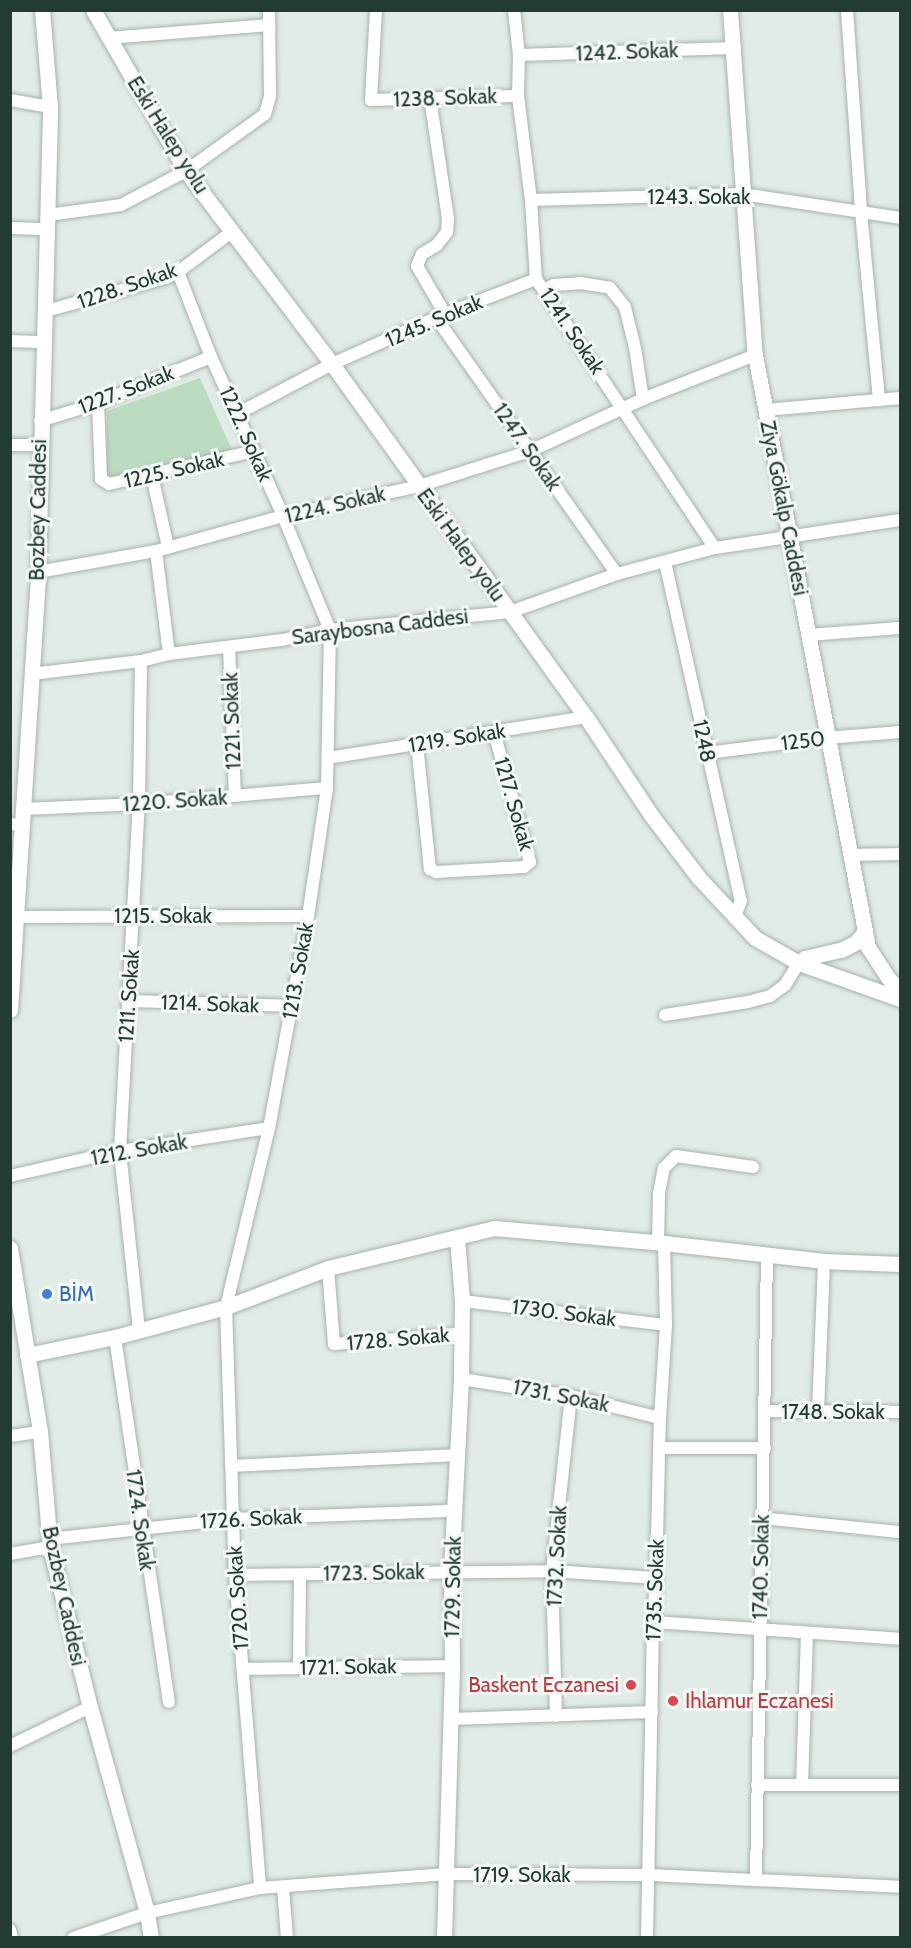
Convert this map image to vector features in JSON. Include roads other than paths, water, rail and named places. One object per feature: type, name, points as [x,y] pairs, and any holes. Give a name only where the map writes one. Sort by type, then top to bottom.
[{"type":"street","name":"Bozbey Caddesi","points":[[10,1010],[18,917],[19,820],[38,572],[40,421],[50,107],[42,10]]},
{"type":"street","name":"Eski Halep yolu","points":[[93,10],[186,171],[332,364],[586,717],[651,815],[699,878],[755,938],[799,963],[900,999]]},
{"type":"street","points":[[10,228],[48,222],[121,205],[186,171],[265,114],[270,96],[269,10]]},
{"type":"street","name":"1238. Sokak","points":[[376,10],[371,100],[518,96]]},
{"type":"street","name":"1241. Sokak","points":[[514,10],[519,56],[518,96],[531,200],[536,279],[545,289],[715,548]]},
{"type":"street","name":"Ziya Gökalp Caddesi","points":[[730,10],[735,48],[742,194],[755,355],[791,536],[826,738],[868,947],[875,961],[900,990]]},
{"type":"street","points":[[847,10],[861,212],[879,400]]},
{"type":"street","points":[[108,38],[269,25]]},
{"type":"street","name":"1242. Sokak","points":[[519,56],[735,48]]},
{"type":"street","name":"1247. Sokak","points":[[430,98],[448,218],[447,232],[437,245],[422,254],[417,266],[441,317],[530,451],[616,574]]},
{"type":"street","points":[[10,100],[50,107]]},
{"type":"street","name":"1243. Sokak","points":[[531,200],[742,194],[900,218]]},
{"type":"street","name":"1228. Sokak","points":[[45,311],[111,295],[178,272],[233,231]]},
{"type":"street","name":"1222. Sokak","points":[[178,272],[211,357],[283,516],[330,630]]},
{"type":"street","name":"1245. Sokak","points":[[237,414],[332,364],[536,279]]},
{"type":"street","points":[[545,289],[554,285],[580,283],[610,288],[625,307],[635,348],[643,399]]},
{"type":"street","points":[[10,341],[44,342]]},
{"type":"street","name":"1224. Sokak","points":[[38,572],[156,551],[283,516],[419,486],[530,451],[643,399],[755,355]]},
{"type":"street","name":"1227. Sokak","points":[[40,421],[98,403],[211,357]]},
{"type":"street","points":[[766,410],[900,398]]},
{"type":"street","name":"1225. Sokak","points":[[98,403],[101,479],[112,485],[254,451]]},
{"type":"street","points":[[10,444],[40,445]]},
{"type":"street","points":[[152,476],[168,547]]},
{"type":"street","name":"Saraybosna Caddesi","points":[[31,674],[141,661],[169,654],[330,630],[510,612],[616,574],[715,548],[900,520]]},
{"type":"street","points":[[156,551],[169,654]]},
{"type":"street","name":"1248","points":[[665,562],[741,902],[734,918]]},
{"type":"street","points":[[808,635],[900,628]]},
{"type":"street","name":"1213. Sokak","points":[[226,1307],[269,1128],[308,916],[327,788],[330,630]]},
{"type":"street","name":"1221. Sokak","points":[[229,646],[235,796]]},
{"type":"street","name":"1211. Sokak","points":[[139,1330],[120,1151],[139,804],[141,661]]},
{"type":"street","name":"1219. Sokak","points":[[328,758],[586,717]]},
{"type":"street","name":"1217. Sokak","points":[[417,744],[430,869],[436,872],[524,867],[530,862],[494,732]]},
{"type":"street","name":"1250","points":[[707,753],[826,738],[900,732]]},
{"type":"street","name":"1220. Sokak","points":[[19,820],[139,804],[327,788]]},
{"type":"street","points":[[850,855],[900,854]]},
{"type":"street","name":"1215. Sokak","points":[[18,917],[308,916]]},
{"type":"street","points":[[665,1015],[748,1002],[770,996],[785,986],[799,963],[805,958],[841,950],[855,943],[865,932]]},
{"type":"street","name":"1214. Sokak","points":[[128,1001],[292,1006]]},
{"type":"street","name":"1212. Sokak","points":[[10,1176],[120,1151],[269,1128]]},
{"type":"street","name":"1735. Sokak","points":[[647,1938],[650,1875],[653,1622],[660,1418],[666,1325],[659,1193],[664,1168],[676,1156],[753,1167]]},
{"type":"street","points":[[27,1355],[115,1337],[226,1307],[328,1268],[494,1228],[661,1242],[825,1261],[900,1264]]},
{"type":"street","name":"1729. Sokak","points":[[444,1938],[451,1719],[451,1571],[461,1379],[462,1301],[458,1238]]},
{"type":"street","name":"Bozbey Caddesi","points":[[10,1248],[40,1432],[49,1543],[90,1707],[147,1913],[151,1938]]},
{"type":"street","name":"1740. Sokak","points":[[756,1879],[767,1255]]},
{"type":"street","points":[[818,1412],[825,1261]]},
{"type":"street","name":"1728. Sokak","points":[[328,1268],[334,1344],[461,1334]]},
{"type":"street","name":"1730. Sokak","points":[[462,1301],[666,1325]]},
{"type":"street","name":"1720. Sokak","points":[[226,1307],[235,1575],[260,1888]]},
{"type":"street","name":"1724. Sokak","points":[[115,1337],[141,1528],[169,1702]]},
{"type":"street","name":"1731. Sokak","points":[[461,1379],[571,1396],[660,1418]]},
{"type":"street","name":"1732. Sokak","points":[[556,1716],[552,1571],[571,1396]]},
{"type":"street","name":"1748. Sokak","points":[[766,1411],[900,1412]]},
{"type":"street","points":[[10,1436],[40,1432]]},
{"type":"street","points":[[659,1448],[765,1448]]},
{"type":"street","points":[[231,1466],[457,1455]]},
{"type":"street","name":"1726. Sokak","points":[[10,1554],[49,1543],[141,1528],[232,1519],[454,1511]]},
{"type":"street","points":[[761,1518],[900,1532]]},
{"type":"street","name":"1723. Sokak","points":[[235,1575],[552,1571],[656,1578]]},
{"type":"street","points":[[299,1668],[300,1575]]},
{"type":"street","points":[[653,1622],[900,1640]]},
{"type":"street","points":[[802,1785],[807,1634]]},
{"type":"street","name":"1721. Sokak","points":[[243,1670],[452,1666]]},
{"type":"street","points":[[10,1746],[90,1707]]},
{"type":"street","points":[[451,1719],[652,1712]]},
{"type":"street","points":[[757,1785],[900,1785]]},
{"type":"street","name":"1719. Sokak","points":[[73,1938],[147,1913],[260,1888],[446,1874],[650,1875],[900,1887]]},
{"type":"street","points":[[283,1887],[287,1938]]},
{"type":"street","points":[[10,1930],[12,1938]]},
{"type":"place","name":"BİM","points":[[47,1294]]},
{"type":"place","name":"Baskent Eczanesi","points":[[631,1685]]},
{"type":"place","name":"Ihlamur Eczanesi","points":[[673,1701]]}]
